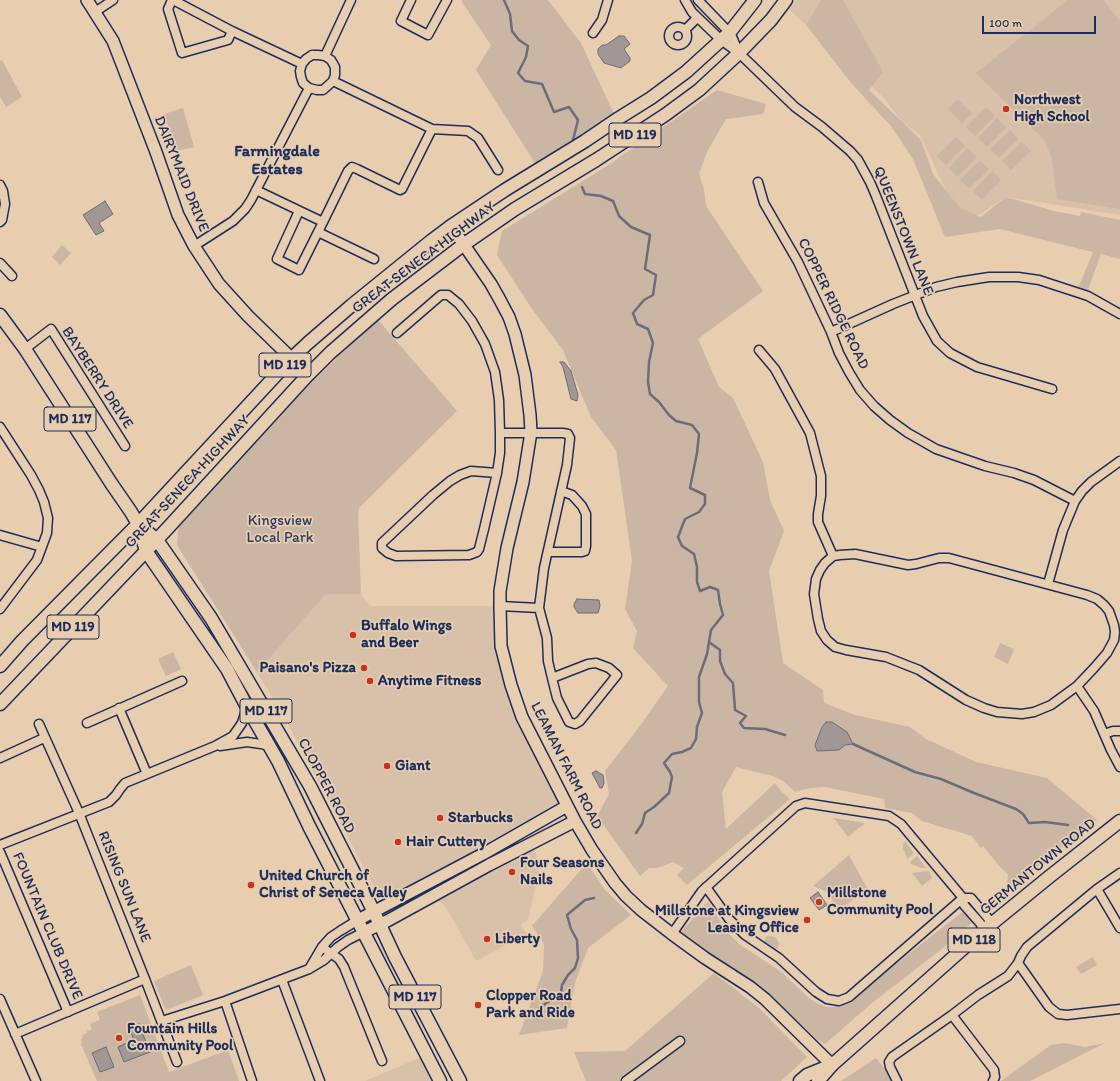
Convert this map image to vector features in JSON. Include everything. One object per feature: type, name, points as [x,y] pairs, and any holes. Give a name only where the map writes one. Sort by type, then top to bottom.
[{"type":"main road","name":"GREAT SENECA HIGHWAY","points":[[0,666],[22,641],[138,524],[291,359],[352,305],[451,226],[505,190],[651,98],[686,72],[730,32],[755,0]]},
{"type":"main road","name":"GREAT SENECA HIGHWAY","points":[[0,704],[146,551],[306,377],[330,353],[392,299],[463,245],[515,209],[596,160],[665,115],[699,90],[739,54],[786,0]]},
{"type":"main road","name":"CLOPPER ROAD","points":[[0,315],[25,349],[138,524],[156,540],[211,618],[310,786],[374,912],[394,957],[460,1081]]},
{"type":"main road","name":"CLOPPER ROAD","points":[[138,524],[146,551],[227,669],[270,746],[309,826],[440,1081]]},
{"type":"main road","name":"GERMANTOWN ROAD","points":[[818,1081],[832,1065],[988,927],[1049,876],[1120,821]]},
{"type":"main road","name":"GERMANTOWN ROAD","points":[[800,1081],[807,1075],[832,1065]]},
{"type":"street","name":"DAIRYMAID DRIVE","points":[[87,0],[113,41],[156,152],[178,215],[194,246],[219,284],[248,316],[287,354],[306,377]]},
{"type":"street","points":[[95,12],[113,0]]},
{"type":"street","points":[[232,31],[228,40],[182,53],[168,9],[173,0],[232,31],[302,64]]},
{"type":"street","points":[[326,56],[351,0]]},
{"type":"street","points":[[411,0],[401,21],[428,35],[446,0]]},
{"type":"street","points":[[593,33],[602,20],[608,0]]},
{"type":"street","name":"QUEENSTOWN LANE","points":[[684,0],[692,12],[720,40],[739,54],[795,107],[822,127],[850,151],[858,160],[870,182],[923,316],[937,341],[950,353],[978,367],[1052,389]]},
{"type":"street","points":[[698,0],[730,32],[739,54]]},
{"type":"street","points":[[685,30],[709,12]]},
{"type":"street","points":[[313,55],[326,56],[331,60],[335,67],[333,81],[323,90],[309,88],[303,83],[301,78],[300,71],[302,64],[306,59],[313,55]]},
{"type":"street","points":[[333,81],[432,129],[468,131],[478,138],[498,170]]},
{"type":"street","points":[[194,246],[233,221],[245,209],[309,88]]},
{"type":"street","points":[[300,211],[277,259],[299,270],[348,170],[352,167],[357,168],[400,190],[402,189],[432,129]]},
{"type":"street","name":"COPPER RIDGE ROAD","points":[[758,182],[764,204],[798,262],[842,359],[860,390],[890,420],[908,433],[936,449],[985,466],[1014,473],[1034,480],[1075,501]]},
{"type":"street","points":[[0,185],[3,191],[5,204],[2,220],[0,222]]},
{"type":"street","points":[[256,190],[322,222]]},
{"type":"street","name":"LEAMAN FARM ROAD","points":[[451,226],[491,284],[509,317],[526,375],[531,432],[523,482],[507,548],[500,591],[501,646],[513,691],[522,717],[575,821],[592,850],[626,896],[641,910],[672,934],[760,995],[832,1065]]},
{"type":"street","points":[[318,232],[374,259]]},
{"type":"street","points":[[0,263],[12,276]]},
{"type":"street","points":[[831,332],[914,295],[936,287],[989,277],[1018,277],[1039,280],[1086,295],[1120,314]]},
{"type":"street","points":[[397,333],[441,295],[448,295],[459,304],[485,344],[495,372],[499,400],[500,453],[496,473],[484,529],[477,552],[469,554],[396,556],[388,553],[382,548],[382,543],[419,508],[460,474],[471,471],[496,473]]},
{"type":"street","name":"BAYBERRY DRIVE","points":[[25,349],[51,330],[125,446]]},
{"type":"street","points":[[759,350],[775,369],[810,433],[821,476],[821,496],[818,522],[833,556]]},
{"type":"street","points":[[0,427],[31,475],[44,502],[48,518],[47,533],[37,560],[0,609]]},
{"type":"street","points":[[500,433],[563,433],[568,434],[570,438],[568,465],[544,568],[539,608],[547,638],[548,661],[552,678],[558,698],[569,722],[575,724],[580,721],[617,675],[609,668],[596,663],[588,664],[552,678]]},
{"type":"street","points":[[1048,584],[1063,530],[1075,501],[1091,482],[1120,461]]},
{"type":"street","points":[[548,552],[585,551],[586,514],[582,506],[572,495],[561,491]]},
{"type":"street","points":[[0,535],[42,547]]},
{"type":"street","points":[[855,554],[908,565],[939,558],[949,558],[1048,584],[1097,599],[1109,611],[1117,632],[1114,640],[1094,668],[1077,686],[1051,705],[1034,712],[1022,714],[997,712],[966,700],[919,670],[886,657],[835,647],[827,640],[821,631],[814,594],[816,579],[820,570],[833,556],[855,554]]},
{"type":"street","points":[[500,606],[539,608]]},
{"type":"street","points":[[87,723],[182,681]]},
{"type":"street","points":[[1077,686],[1094,712],[1120,767]]},
{"type":"street","points":[[0,845],[109,802],[125,783],[215,746],[233,736],[242,724],[247,707]]},
{"type":"street","points":[[119,708],[147,774]]},
{"type":"street","name":"RISING SUN LANE","points":[[39,724],[79,813],[177,1062]]},
{"type":"street","points":[[1104,734],[1113,731],[1120,731]]},
{"type":"street","points":[[0,758],[44,738]]},
{"type":"street","points":[[215,746],[247,742],[270,746]]},
{"type":"street","points":[[672,934],[706,887],[796,806],[804,803],[889,816],[901,824],[963,898],[964,905],[980,923],[988,927]]},
{"type":"street","points":[[309,969],[322,947],[331,937],[340,931],[483,854],[567,806]]},
{"type":"street","points":[[162,1021],[225,1001],[309,969],[324,960],[348,940],[379,925],[489,864],[575,821]]},
{"type":"street","name":"FOUNTAIN CLUB DRIVE","points":[[0,852],[68,1012]]},
{"type":"street","points":[[898,1081],[890,1067],[890,1059],[978,995],[1008,976],[1018,963],[1027,947],[1097,889],[1120,873]]},
{"type":"street","points":[[706,887],[729,919],[745,935],[779,958],[816,992],[827,999],[839,1001],[849,997],[963,898]]},
{"type":"street","points":[[1097,889],[1120,928]]},
{"type":"street","points":[[322,947],[339,960],[344,967],[382,1061]]},
{"type":"street","points":[[1018,963],[1049,1007],[1058,1014],[1067,1015],[1120,1009]]},
{"type":"street","points":[[15,1034],[145,979]]},
{"type":"street","points":[[282,980],[320,1081]]},
{"type":"street","points":[[0,998],[36,1081]]},
{"type":"street","points":[[225,1001],[252,1081]]},
{"type":"street","points":[[952,1015],[994,1070],[995,1077],[993,1081]]},
{"type":"street","points":[[626,1081],[680,1041]]},
{"type":"shaded area","name":"Northwest High School","points":[[796,0],[1120,0],[1120,215],[1006,197],[979,215],[959,217],[920,135],[902,122],[883,97],[789,9]]},
{"type":"shaded area","points":[[619,36],[624,36],[630,44],[624,49],[630,58],[630,61],[621,68],[604,63],[598,54],[598,49],[602,45],[606,45]]},
{"type":"shaded area","points":[[105,201],[113,214],[99,223],[104,231],[96,235],[83,215]]},
{"type":"shaded area","points":[[560,362],[564,362],[571,371],[578,395],[577,401],[571,399],[563,367]]},
{"type":"shaded area","points":[[326,594],[361,594],[370,606],[500,606],[511,685],[567,806],[381,908],[376,889],[282,713],[257,672]]},
{"type":"shaded area","points":[[577,599],[599,600],[600,606],[598,613],[578,613],[574,607]]},
{"type":"shaded area","points":[[826,722],[832,722],[847,732],[853,744],[845,745],[839,750],[817,751],[815,745],[822,727]]},
{"type":"shaded area","points":[[596,771],[603,775],[604,783],[602,788],[600,788],[592,773]]},
{"type":"shaded area","points":[[530,844],[537,856],[539,870],[529,916],[527,921],[521,925],[527,934],[476,961],[449,912],[443,904],[430,897]]},
{"type":"shaded area","name":"Millstone Community Pool","points":[[818,892],[827,905],[819,910],[810,898]]},
{"type":"shaded area","points":[[139,1024],[150,1052],[124,1062],[118,1047],[134,1040],[129,1028]]},
{"type":"shaded area","points":[[106,1047],[114,1067],[100,1072],[92,1053]]},
{"type":"shaded area","points":[[426,1055],[440,1081],[365,1081]]},
{"type":"green space","points":[[462,0],[548,0],[581,43],[614,114],[535,163],[476,70],[491,45]]},
{"type":"green space","points":[[821,0],[843,0],[883,72],[869,90],[921,140],[933,174],[960,208],[981,217],[1006,197],[1054,211],[1080,216],[1081,212],[1120,220],[1120,259],[1101,254],[1086,295],[1077,291],[1093,252],[1000,229],[945,237],[913,159],[891,126],[852,84],[806,25]]},
{"type":"green space","points":[[1068,0],[1103,0],[1120,21],[1120,209],[1057,199],[1052,159],[1045,141],[976,73]]},
{"type":"green space","points":[[2,60],[22,97],[6,107],[0,96],[0,61]]},
{"type":"green space","points":[[717,90],[766,104],[763,114],[726,119],[707,152],[699,174],[704,189],[706,206],[763,291],[698,339],[719,387],[733,398],[763,462],[770,500],[784,531],[769,571],[783,663],[823,690],[824,703],[855,715],[910,727],[926,739],[976,762],[1047,778],[1097,820],[1013,886],[1007,886],[1008,874],[1000,867],[983,846],[981,848],[972,836],[922,821],[912,813],[885,808],[884,799],[825,787],[810,788],[795,792],[783,781],[773,776],[736,767],[722,792],[726,829],[775,783],[790,799],[687,885],[677,875],[684,868],[673,862],[657,868],[649,868],[640,876],[597,816],[609,794],[605,771],[640,726],[668,686],[633,648],[637,631],[625,609],[632,561],[616,450],[591,417],[563,350],[530,306],[497,255],[502,231],[607,166]]},
{"type":"green space","points":[[958,99],[972,113],[962,123],[948,109]]},
{"type":"green space","points":[[986,107],[995,116],[975,136],[966,127]]},
{"type":"green space","points":[[183,108],[194,147],[176,151],[164,114]]},
{"type":"green space","points":[[997,118],[1006,127],[987,147],[978,138]]},
{"type":"green space","points":[[1010,130],[1018,139],[999,158],[990,149]]},
{"type":"green space","points":[[956,137],[965,146],[946,165],[937,156]]},
{"type":"green space","points":[[1022,142],[1031,151],[1011,170],[1002,161]]},
{"type":"green space","points":[[968,148],[977,157],[958,177],[949,168]]},
{"type":"green space","points":[[980,160],[989,169],[969,188],[960,180]]},
{"type":"green space","points":[[992,171],[1001,180],[982,200],[973,191]]},
{"type":"green space","points":[[62,245],[71,253],[60,265],[52,257]]},
{"type":"green space","name":"Kingsview Local Park","points":[[378,320],[457,411],[359,508],[361,594],[326,594],[257,672],[177,545],[179,523],[304,390]]},
{"type":"green space","points":[[1000,643],[1014,649],[1008,664],[994,657]]},
{"type":"green space","points":[[173,652],[181,669],[166,676],[158,659]]},
{"type":"green space","points":[[834,818],[865,823],[848,837]]},
{"type":"green space","points":[[905,841],[914,853],[907,859],[903,848]]},
{"type":"green space","points":[[849,855],[867,888],[835,914],[835,903],[825,891],[813,886]]},
{"type":"green space","points":[[917,856],[926,868],[921,868],[911,864],[910,862]]},
{"type":"green space","points":[[587,863],[605,890],[631,915],[588,948],[575,983],[567,1028],[519,1035],[543,971],[544,944],[532,926]]},
{"type":"green space","points":[[929,871],[932,878],[922,886],[912,873]]},
{"type":"green space","points":[[708,902],[727,932],[739,944],[780,971],[809,998],[818,1004],[827,1007],[833,1007],[845,1003],[964,911],[974,921],[943,948],[872,1003],[825,1044],[818,1040],[776,1001],[740,973],[684,937],[681,932]]},
{"type":"green space","points":[[766,937],[775,937],[779,943],[778,948],[775,949],[764,942]]},
{"type":"green space","points":[[1093,957],[1097,965],[1081,974],[1076,967]]},
{"type":"green space","points":[[191,965],[203,995],[166,1010],[154,981]]},
{"type":"green space","points":[[714,973],[759,1008],[807,1057],[781,1081],[586,1081],[574,1052],[625,1051]]},
{"type":"green space","name":"Fountain Hills Community Pool","points":[[140,995],[169,1072],[228,1050],[239,1081],[97,1081],[81,1044],[81,1039],[83,1038],[82,1035],[92,1029],[90,1024],[100,1020],[97,1012]]},
{"type":"green space","points":[[1064,1043],[1085,1047],[1105,1043],[1030,1081],[1001,1081],[1051,1045]]},
{"type":"green space","points":[[876,1058],[894,1081],[841,1081]]},
{"type":"waterway","points":[[504,0],[510,14],[512,31],[519,40],[528,46],[526,57],[518,73],[525,81],[542,84],[554,112],[569,107],[578,120],[573,140]]},
{"type":"waterway","points":[[582,187],[585,194],[601,196],[613,201],[619,216],[631,227],[650,235],[645,269],[656,275],[653,295],[644,300],[633,313],[637,324],[648,329],[653,343],[649,362],[648,382],[650,394],[676,421],[692,425],[699,434],[690,488],[705,495],[705,504],[699,512],[685,519],[678,537],[682,546],[694,554],[697,567],[697,582],[700,591],[710,587],[718,590],[723,615],[711,630],[707,654],[699,677],[699,702],[702,713],[697,727],[696,739],[691,748],[672,754],[664,763],[672,777],[669,793],[645,813],[642,824],[636,833]]},
{"type":"waterway","points":[[709,642],[720,650],[720,661],[725,674],[733,683],[735,710],[746,716],[740,723],[744,728],[765,729],[785,735]]},
{"type":"waterway","points":[[853,744],[915,772],[941,779],[1016,809],[1023,814],[1029,823],[1045,822],[1068,825]]},
{"type":"waterway","points":[[537,1018],[539,1008],[561,993],[562,985],[568,975],[575,968],[578,958],[577,940],[571,929],[567,915],[585,900],[594,898]]},
{"type":"place","name":"Northwest High School","points":[[1006,109]]},
{"type":"place","name":"Buffalo Wings and Beer","points":[[353,635]]},
{"type":"place","name":"Paisano's Pizza","points":[[364,668]]},
{"type":"place","name":"Anytime Fitness","points":[[370,681]]},
{"type":"place","name":"Giant","points":[[387,766]]},
{"type":"place","name":"Starbucks","points":[[440,818]]},
{"type":"place","name":"Hair Cuttery","points":[[398,842]]},
{"type":"place","name":"Four Seasons Nails","points":[[512,872]]},
{"type":"place","name":"United Church of Christ of Seneca Valley","points":[[251,885]]},
{"type":"place","name":"Millstone Community Pool","points":[[819,902]]},
{"type":"place","name":"Millstone at Kingsview Leasing Office","points":[[807,920]]},
{"type":"place","name":"Liberty","points":[[487,939]]},
{"type":"place","name":"Clopper Road Park and Ride","points":[[478,1005]]},
{"type":"place","name":"Fountain Hills Community Pool","points":[[119,1038]]},
{"type":"district","name":"Farmingdale Estates","points":[[277,161]]}]
